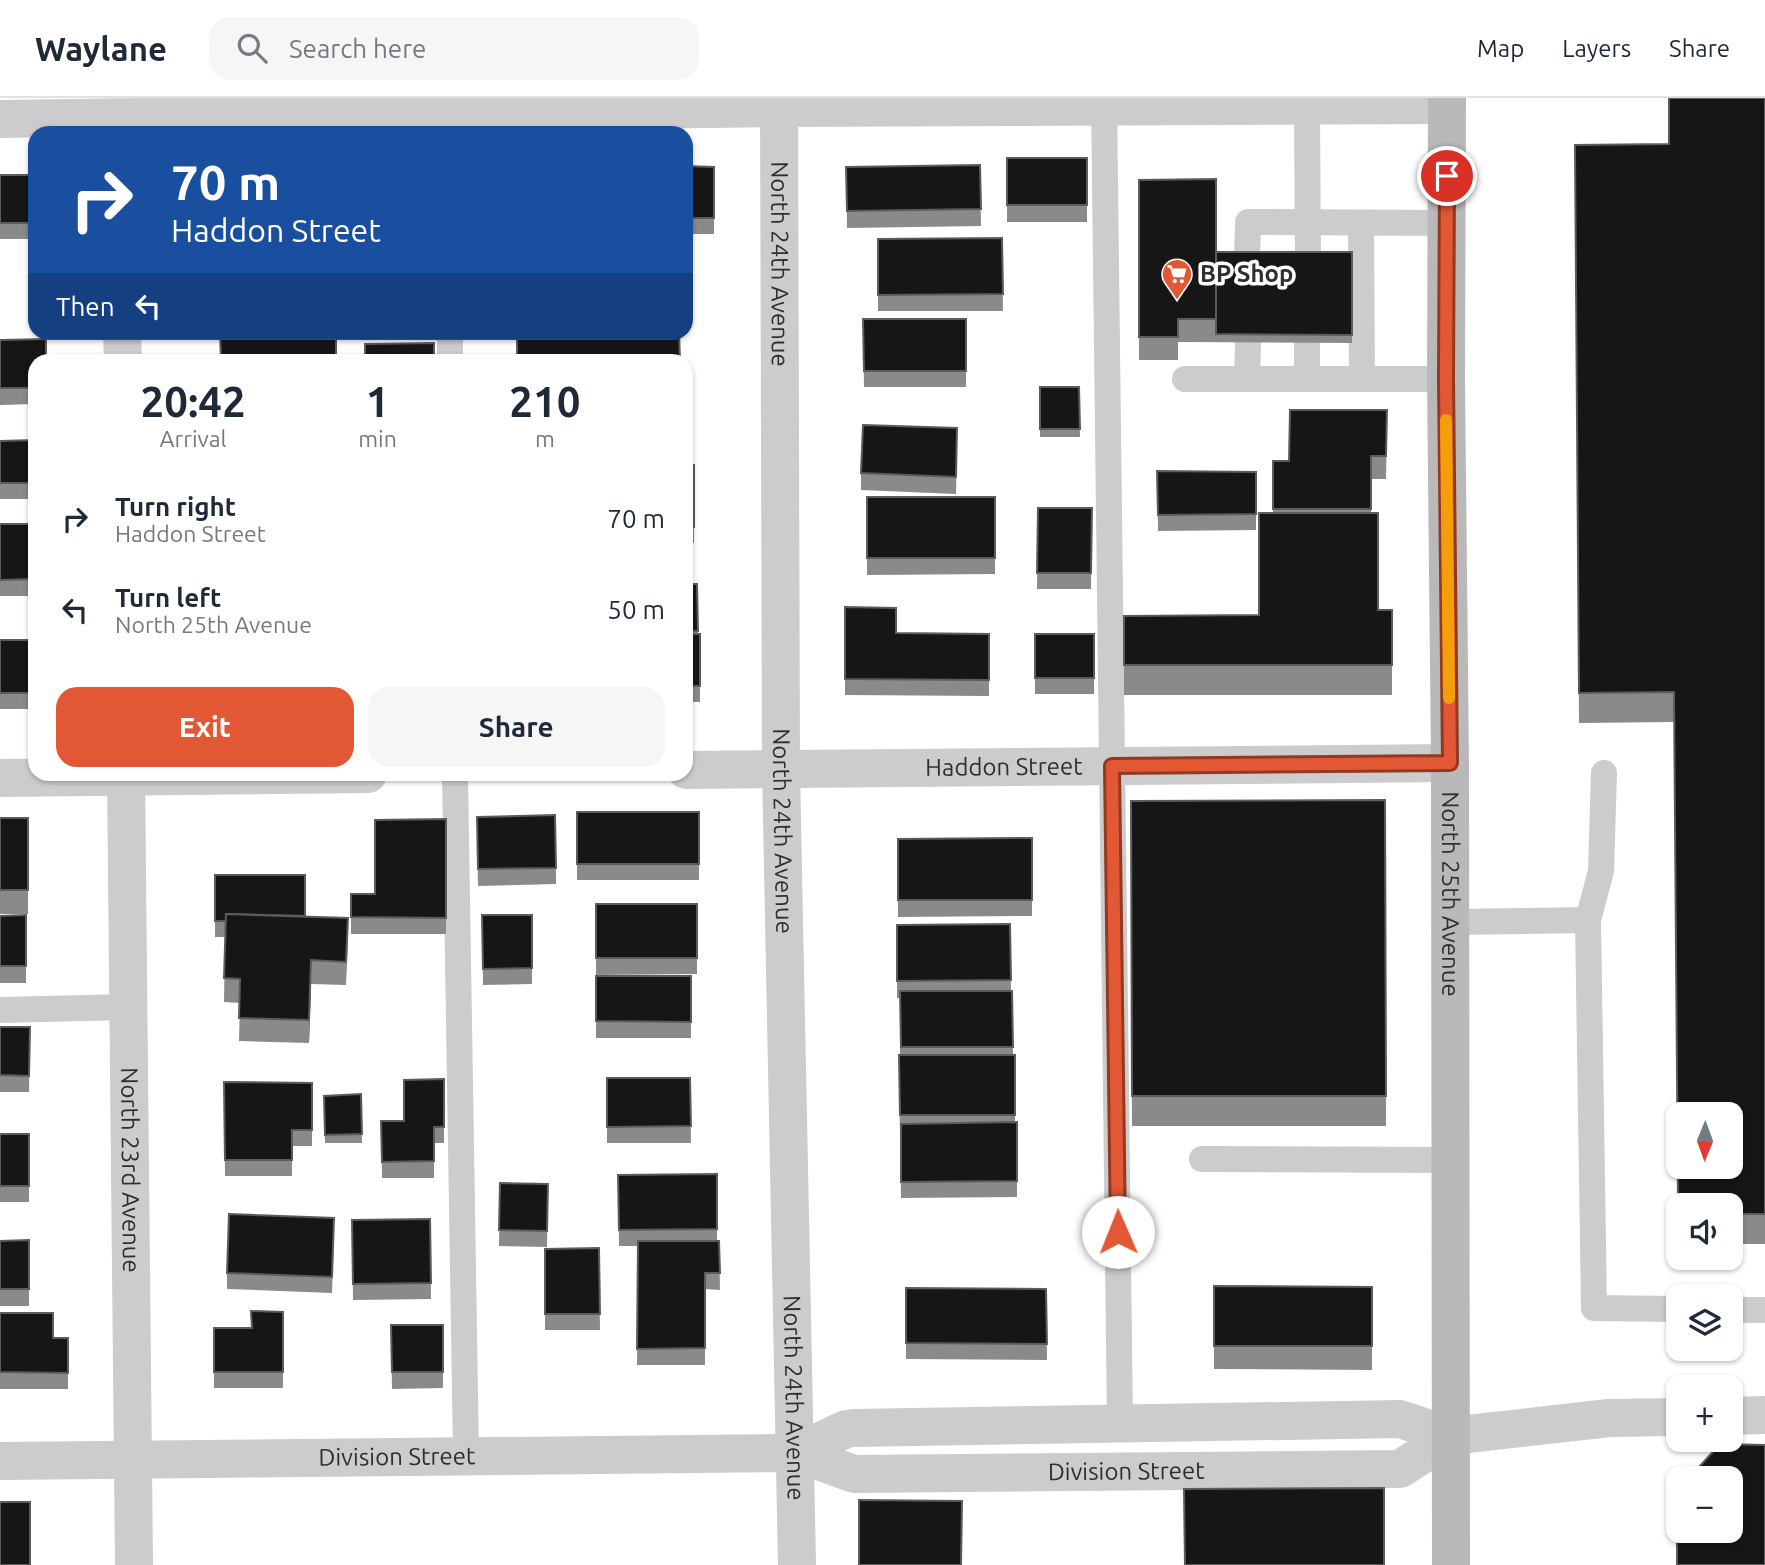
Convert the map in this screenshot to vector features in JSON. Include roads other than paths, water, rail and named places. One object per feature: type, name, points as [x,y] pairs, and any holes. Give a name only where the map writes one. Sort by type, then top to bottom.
[{"type":"main road","name":"North 25th Avenue","points":[[1447,102],[1451,1565]]},
{"type":"street","points":[[0,119],[448,114],[779,103],[1104,102],[1307,106],[1447,102]]},
{"type":"street","name":"North 24th Avenue","points":[[779,103],[781,770],[797,1565]]},
{"type":"street","name":"Haddon Street","points":[[693,771],[1450,763]]},
{"type":"street","points":[[0,778],[28,777]]},
{"type":"street","name":"North 23rd Avenue","points":[[127,781],[134,1565]]},
{"type":"street","points":[[1743,1416],[1765,1415]]},
{"type":"street","name":"Division Street","points":[[796,1453],[846,1429],[1401,1419],[1451,1436],[1608,1418],[1666,1417]]},
{"type":"street","name":"Division Street","points":[[0,1461],[796,1453],[854,1474],[1400,1469],[1451,1436]]},
{"type":"lane","points":[[1104,102],[1120,1424]]},
{"type":"lane","points":[[1307,106],[1308,260]]},
{"type":"lane","points":[[1248,260],[1248,222],[1447,223]]},
{"type":"lane","points":[[1361,223],[1362,379]]},
{"type":"lane","points":[[1247,379],[1248,343]]},
{"type":"lane","points":[[1307,343],[1307,379]]},
{"type":"lane","points":[[1185,379],[1446,379]]},
{"type":"lane","points":[[1604,773],[1601,872],[1588,920],[1594,1308],[1666,1310]]},
{"type":"lane","points":[[455,781],[466,1455]]},
{"type":"lane","points":[[1450,922],[1588,920]]},
{"type":"lane","points":[[0,1010],[128,1007]]},
{"type":"lane","points":[[1202,1160],[1450,1160]]},
{"type":"lane","points":[[1743,1310],[1765,1310]]},
{"type":"place","name":"BP Shop","points":[[1177,301]]}]
